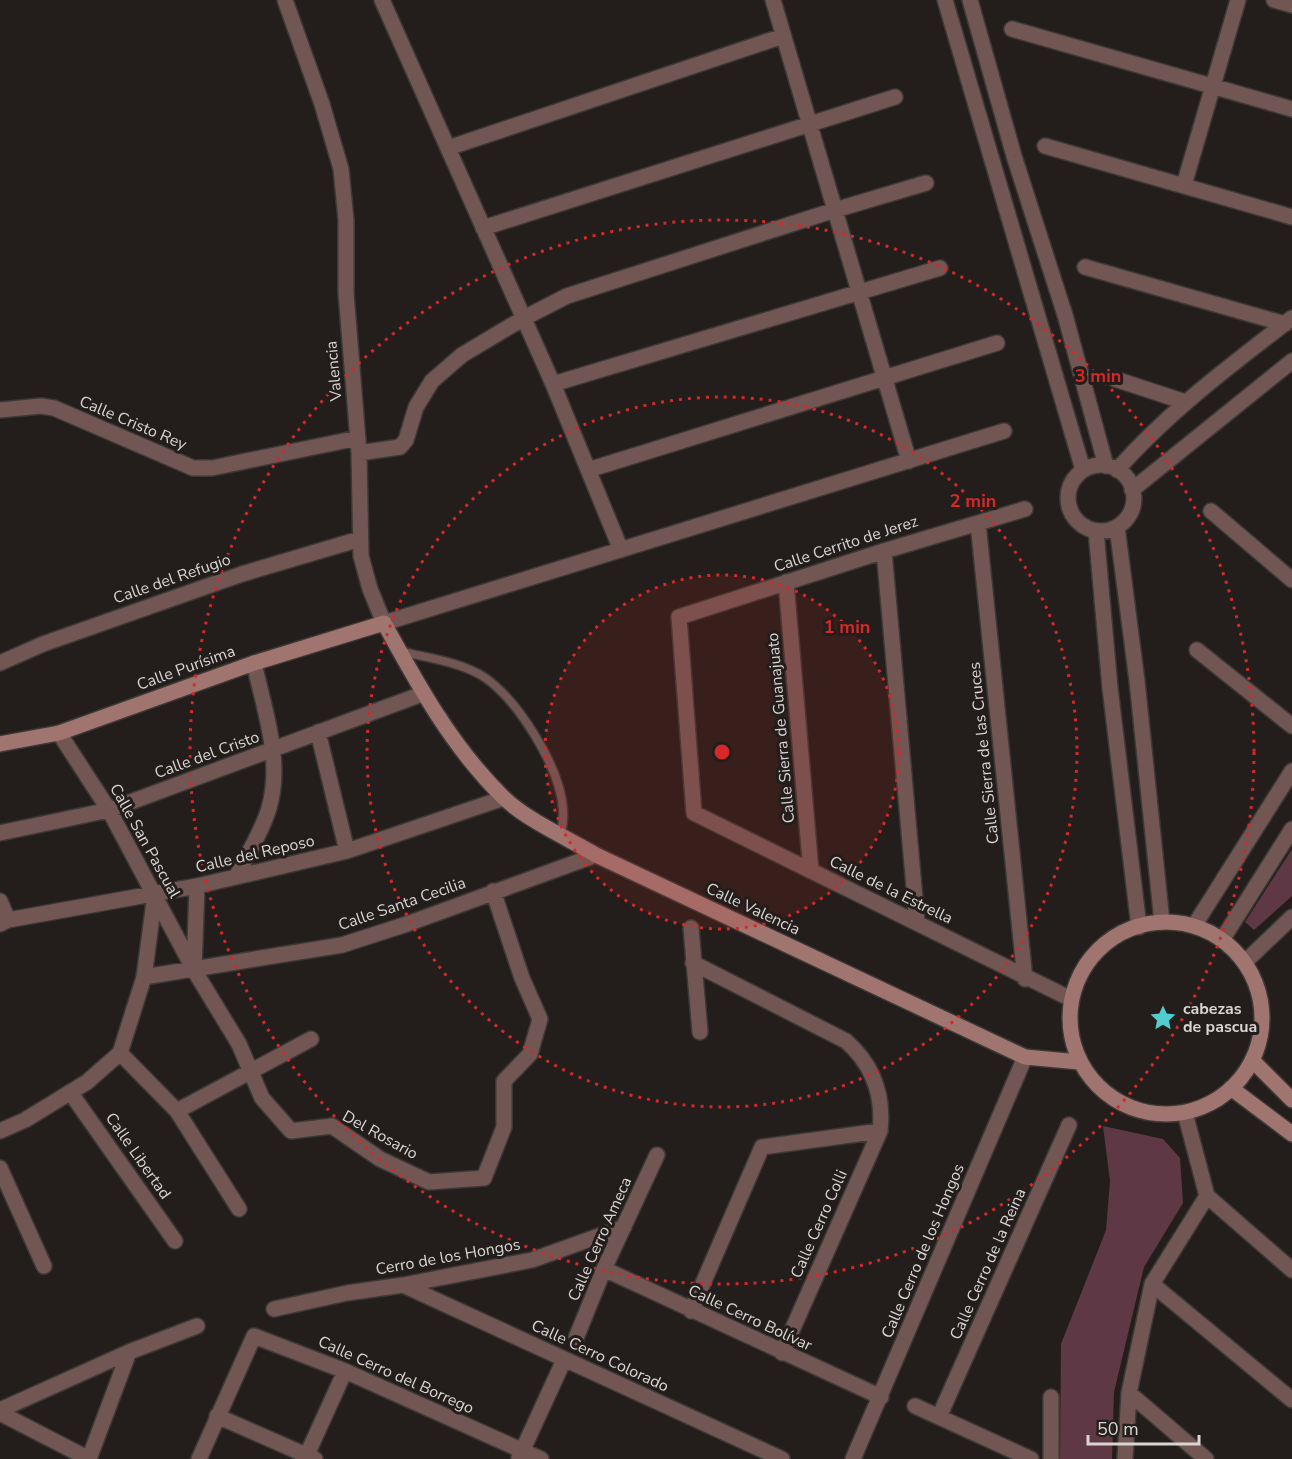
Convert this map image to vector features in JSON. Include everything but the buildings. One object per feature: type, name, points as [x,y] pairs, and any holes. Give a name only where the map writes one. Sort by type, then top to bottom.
[{"type":"street","name":"Valencia","points":[[285,0],[322,104],[341,169],[346,220],[346,293],[359,446],[360,538],[370,589],[384,623],[422,694],[446,728]]},
{"type":"street","points":[[382,0],[553,384],[621,550]]},
{"type":"street","points":[[773,0],[909,461]]},
{"type":"street","points":[[945,0],[1083,470]]},
{"type":"street","points":[[970,0],[1014,156],[1111,468]]},
{"type":"street","points":[[1184,185],[1238,0]]},
{"type":"street","points":[[1274,0],[1292,5]]},
{"type":"street","points":[[1012,29],[1292,110]]},
{"type":"street","points":[[448,148],[783,36]]},
{"type":"street","points":[[483,228],[895,97]]},
{"type":"street","points":[[1045,146],[1292,217]]},
{"type":"street","points":[[524,318],[567,296],[926,183]]},
{"type":"street","points":[[1085,267],[1289,321]]},
{"type":"street","points":[[553,384],[860,294],[940,268]]},
{"type":"street","name":"Calle Cristo Rey","points":[[0,410],[41,406],[54,408],[192,468],[212,468],[359,446],[400,447],[406,440],[416,407],[432,381],[462,355],[524,318]]},
{"type":"street","points":[[1111,468],[1185,402],[1289,321]]},
{"type":"street","points":[[588,470],[996,343]]},
{"type":"street","points":[[1132,490],[1292,361]]},
{"type":"street","points":[[1115,379],[1185,402]]},
{"type":"street","points":[[384,623],[1004,431]]},
{"type":"street","points":[[1111,468],[1124,475],[1132,490],[1129,515],[1117,527],[1096,531],[1081,525],[1071,513],[1068,497],[1072,482],[1083,470],[1111,468]]},
{"type":"street","name":"Calle Cerrito de Jerez","points":[[694,813],[679,617],[884,551],[1025,509]]},
{"type":"street","points":[[1211,511],[1292,580]]},
{"type":"street","name":"Calle Sierra de las Cruces","points":[[978,523],[1025,979]]},
{"type":"street","points":[[1117,527],[1137,681],[1162,922]]},
{"type":"street","points":[[1096,531],[1110,688],[1139,927]]},
{"type":"street","name":"Calle del Refugio","points":[[0,663],[43,644],[242,574],[360,538]]},
{"type":"street","points":[[884,551],[917,921]]},
{"type":"street","name":"Calle Sierra de Guanajuato","points":[[786,582],[811,871]]},
{"type":"street","name":"Calle Purísima","points":[[0,744],[59,733],[254,663],[384,623]]},
{"type":"street","points":[[1197,650],[1292,726]]},
{"type":"street","points":[[237,875],[269,808],[273,786],[273,749],[254,663]]},
{"type":"street","name":"Calle del Cristo","points":[[0,833],[109,810],[422,694]]},
{"type":"street","name":"Calle Valencia","points":[[446,728],[504,798],[561,836],[596,855],[1025,1057],[1079,1062]]},
{"type":"street","points":[[318,732],[347,851]]},
{"type":"street","name":"Calle San Pascual","points":[[59,733],[109,810],[194,970]]},
{"type":"street","points":[[1194,926],[1292,771]]},
{"type":"street","name":"Calle del Reposo","points":[[4,922],[197,886],[347,851],[504,798]]},
{"type":"street","name":"Calle de la Estrella","points":[[694,813],[917,921],[1025,979],[1071,999]]},
{"type":"street","points":[[1222,940],[1292,829]]},
{"type":"street","name":"Calle Santa Cecilia","points":[[144,977],[342,945],[407,924],[596,855]]},
{"type":"street","points":[[194,970],[197,886]]},
{"type":"street","name":"Del Rosario","points":[[194,970],[252,1071],[262,1098],[291,1131],[332,1126],[380,1159],[429,1182],[484,1179],[504,1127],[504,1081],[530,1054],[540,1019],[522,978],[493,891]]},
{"type":"street","points":[[0,1131],[25,1120],[70,1092],[120,1053],[144,977],[154,894]]},
{"type":"street","points":[[0,902],[4,922]]},
{"type":"street","points":[[1245,962],[1292,917]]},
{"type":"street","points":[[1162,922],[1194,926],[1222,940],[1245,962],[1259,991],[1262,1023],[1252,1060],[1238,1082],[1214,1102],[1185,1113],[1153,1114],[1123,1105],[1098,1087],[1079,1062],[1070,1032],[1071,999],[1082,970],[1103,945],[1130,928],[1162,922]]},
{"type":"street","points":[[691,928],[700,1032]]},
{"type":"street","name":"Calle Cerro Colli","points":[[693,963],[846,1041],[863,1056],[879,1090],[883,1109],[880,1131],[782,1353]]},
{"type":"street","points":[[177,1111],[311,1039]]},
{"type":"street","points":[[120,1053],[177,1111],[238,1209]]},
{"type":"street","name":"Calle Cerro de los Hongos","points":[[853,1459],[1025,1057]]},
{"type":"street","points":[[1252,1060],[1292,1100]]},
{"type":"street","points":[[1231,1088],[1292,1134]]},
{"type":"street","name":"Calle Libertad","points":[[70,1092],[175,1241]]},
{"type":"street","points":[[1185,1113],[1207,1196],[1292,1270]]},
{"type":"street","name":"Calle Cerro de la Reina","points":[[939,1418],[1069,1125]]},
{"type":"street","points":[[691,1311],[762,1147],[880,1131]]},
{"type":"street","name":"Calle Cerro Ameca","points":[[576,1338],[604,1269],[657,1155]]},
{"type":"street","points":[[0,1168],[44,1266]]},
{"type":"street","points":[[1125,1459],[1130,1393],[1152,1284],[1207,1196]]},
{"type":"street","name":"Cerro de los Hongos","points":[[274,1309],[347,1293],[403,1285],[532,1260],[624,1227]]},
{"type":"street","name":"Calle Cerro Bolívar","points":[[604,1269],[881,1397]]},
{"type":"street","points":[[1152,1284],[1292,1400]]},
{"type":"street","name":"Calle Cerro Colorado","points":[[403,1285],[782,1459]]},
{"type":"street","points":[[0,1411],[129,1352],[197,1326]]},
{"type":"street","name":"Calle Cerro del Borrego","points":[[217,1416],[254,1336],[345,1371],[521,1455],[541,1459]]},
{"type":"street","points":[[0,1411],[89,1459],[129,1352]]},
{"type":"street","points":[[521,1455],[564,1359]]},
{"type":"street","points":[[199,1459],[217,1416],[309,1458],[345,1371]]},
{"type":"street","points":[[1130,1393],[1206,1459]]},
{"type":"street","points":[[1051,1459],[1052,1397]]},
{"type":"street","points":[[915,1406],[1031,1459]]},
{"type":"lane","points":[[399,650],[451,664],[483,676],[512,702],[539,743],[560,790],[563,809],[561,836]]},
{"type":"shaded area","points":[[1292,849],[1292,896],[1254,930],[1245,922]]},
{"type":"shaded area","points":[[1103,1126],[1163,1139],[1180,1158],[1183,1203],[1144,1267],[1114,1392],[1112,1459],[1060,1459],[1061,1344],[1106,1230],[1110,1181]]},
{"type":"place","name":"cabezas de pascua","points":[[1163,1018]]}]
